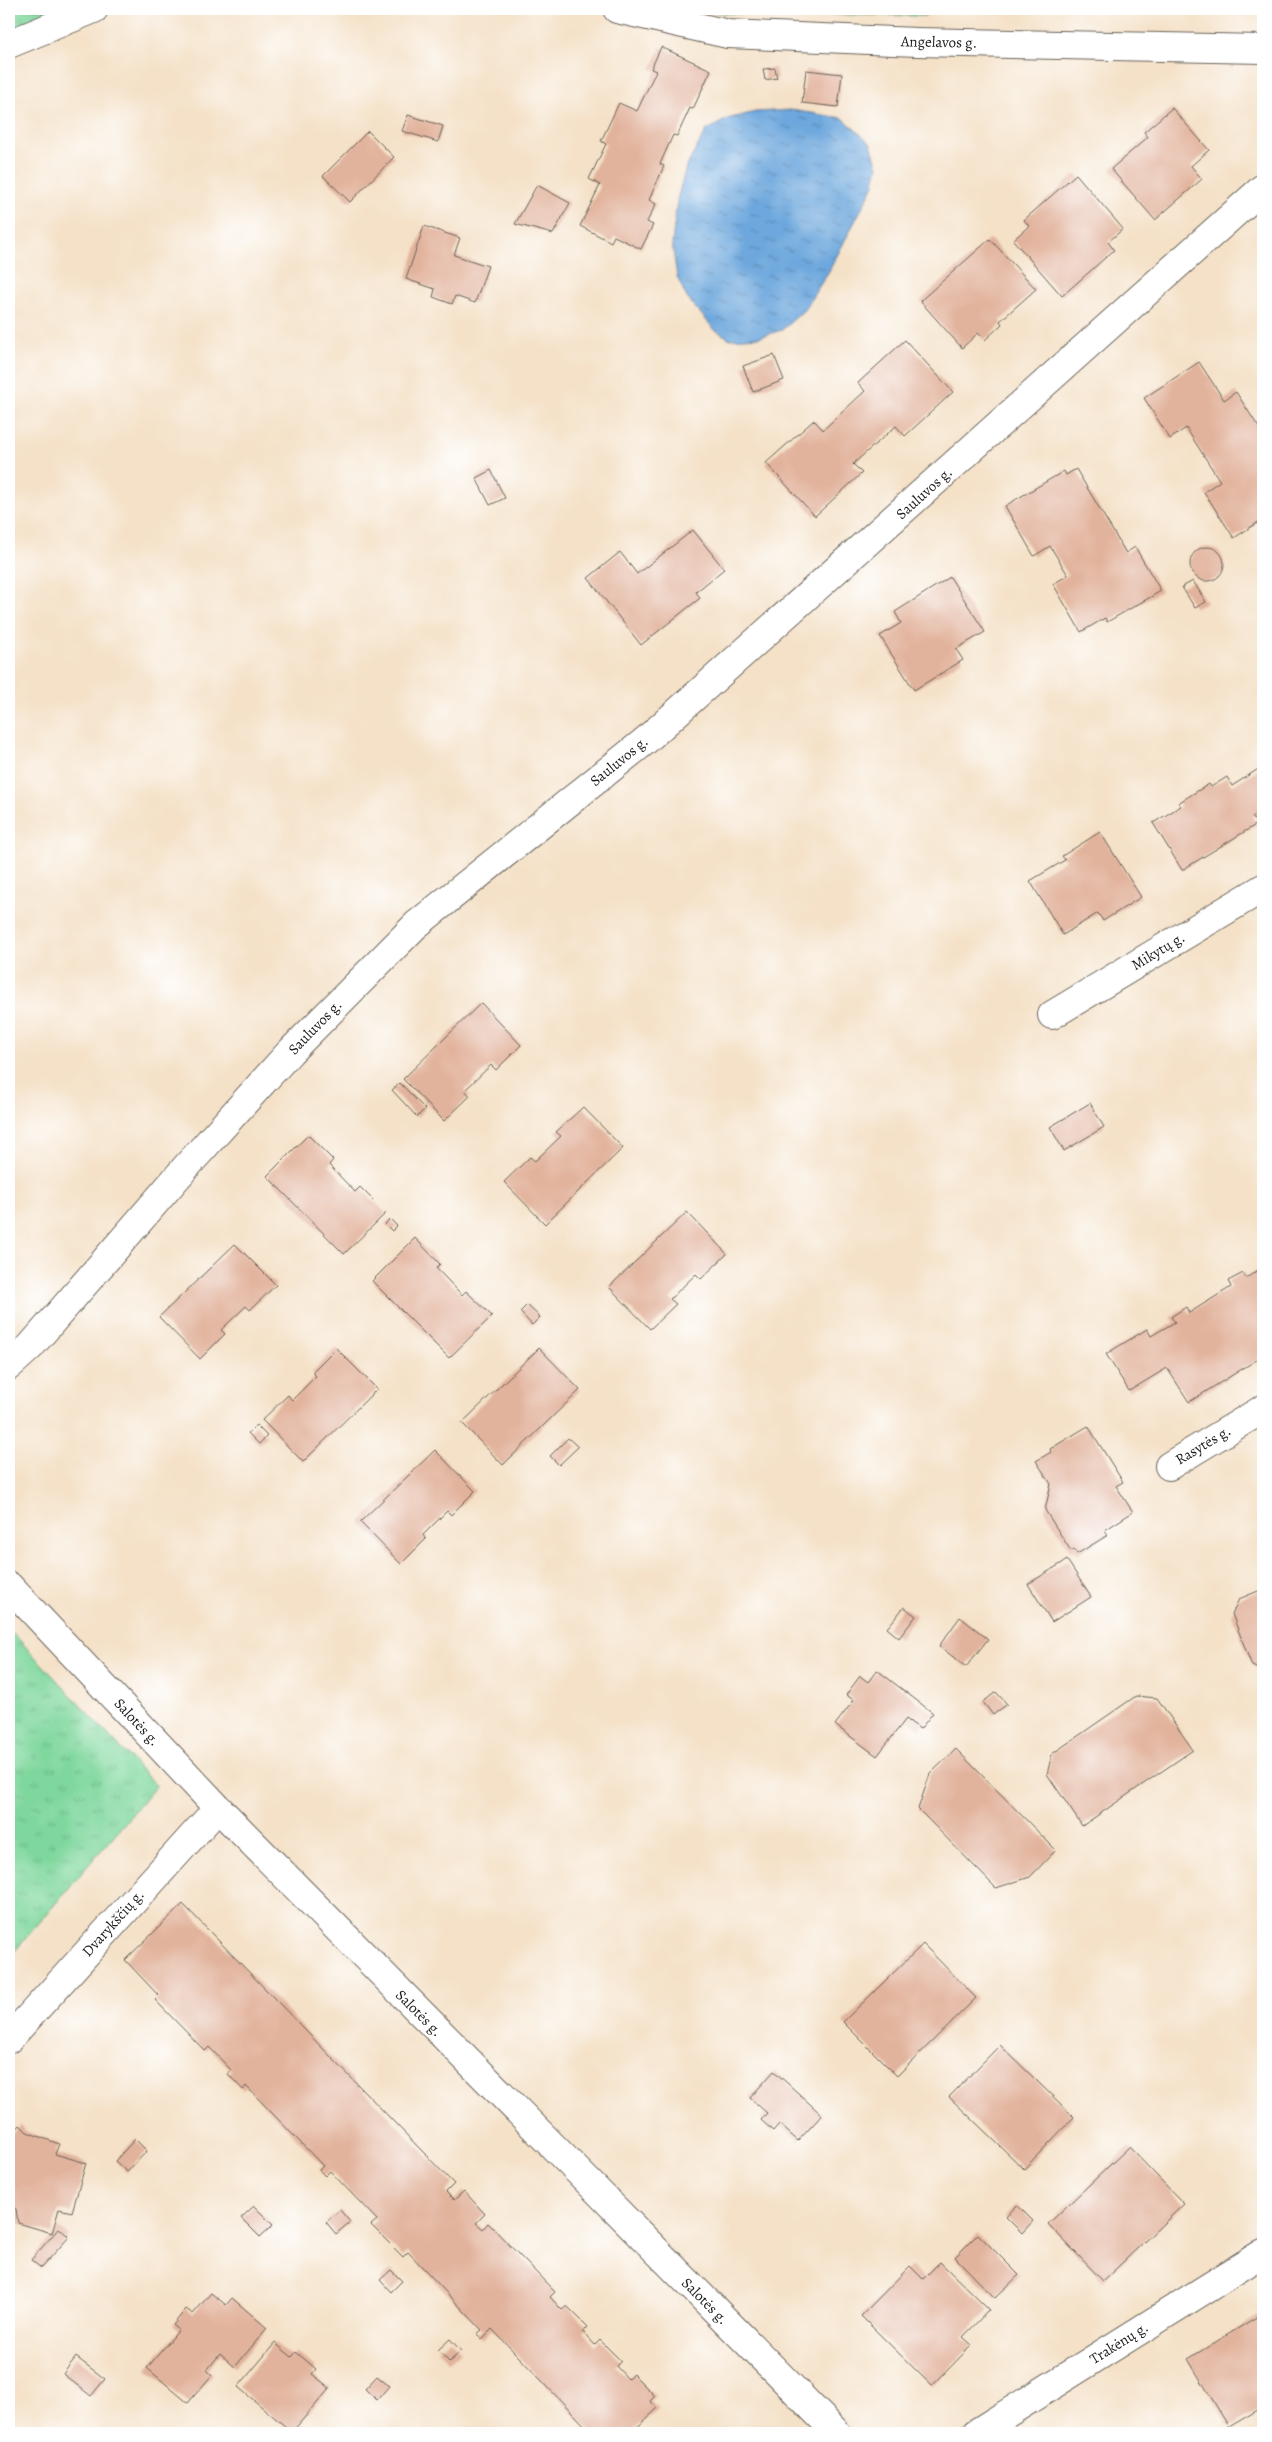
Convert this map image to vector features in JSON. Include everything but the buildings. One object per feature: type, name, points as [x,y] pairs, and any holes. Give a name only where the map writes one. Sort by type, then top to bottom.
[{"type":"street","points":[[9,44],[94,9]]},
{"type":"street","name":"Angelavos g.","points":[[617,9],[728,34],[917,42],[1263,49]]},
{"type":"street","name":"Sauluvos g.","points":[[9,1366],[30,1346],[186,1167],[290,1052],[416,925],[645,741],[1263,188]]},
{"type":"street","name":"Mikytų g.","points":[[1052,1015],[1263,888]]},
{"type":"street","name":"Rasytės g.","points":[[1169,1466],[1263,1409]]},
{"type":"street","name":"Salotės g.","points":[[9,1586],[218,1808],[837,2433]]},
{"type":"street","name":"Dvarykščių g.","points":[[9,2039],[218,1808]]},
{"type":"street","name":"Trakėnų g.","points":[[976,2433],[1263,2253]]},
{"type":"green space","points":[[9,9],[78,9],[9,31]]},
{"type":"green space","points":[[704,9],[926,9],[925,16],[720,13]]},
{"type":"green space","points":[[9,1629],[156,1786],[9,1958]]},
{"type":"water","points":[[791,110],[843,118],[871,144],[878,167],[873,187],[829,271],[804,310],[782,330],[759,337],[730,339],[714,329],[687,298],[677,277],[672,244],[677,200],[686,167],[706,131],[727,119],[755,112]]}]
